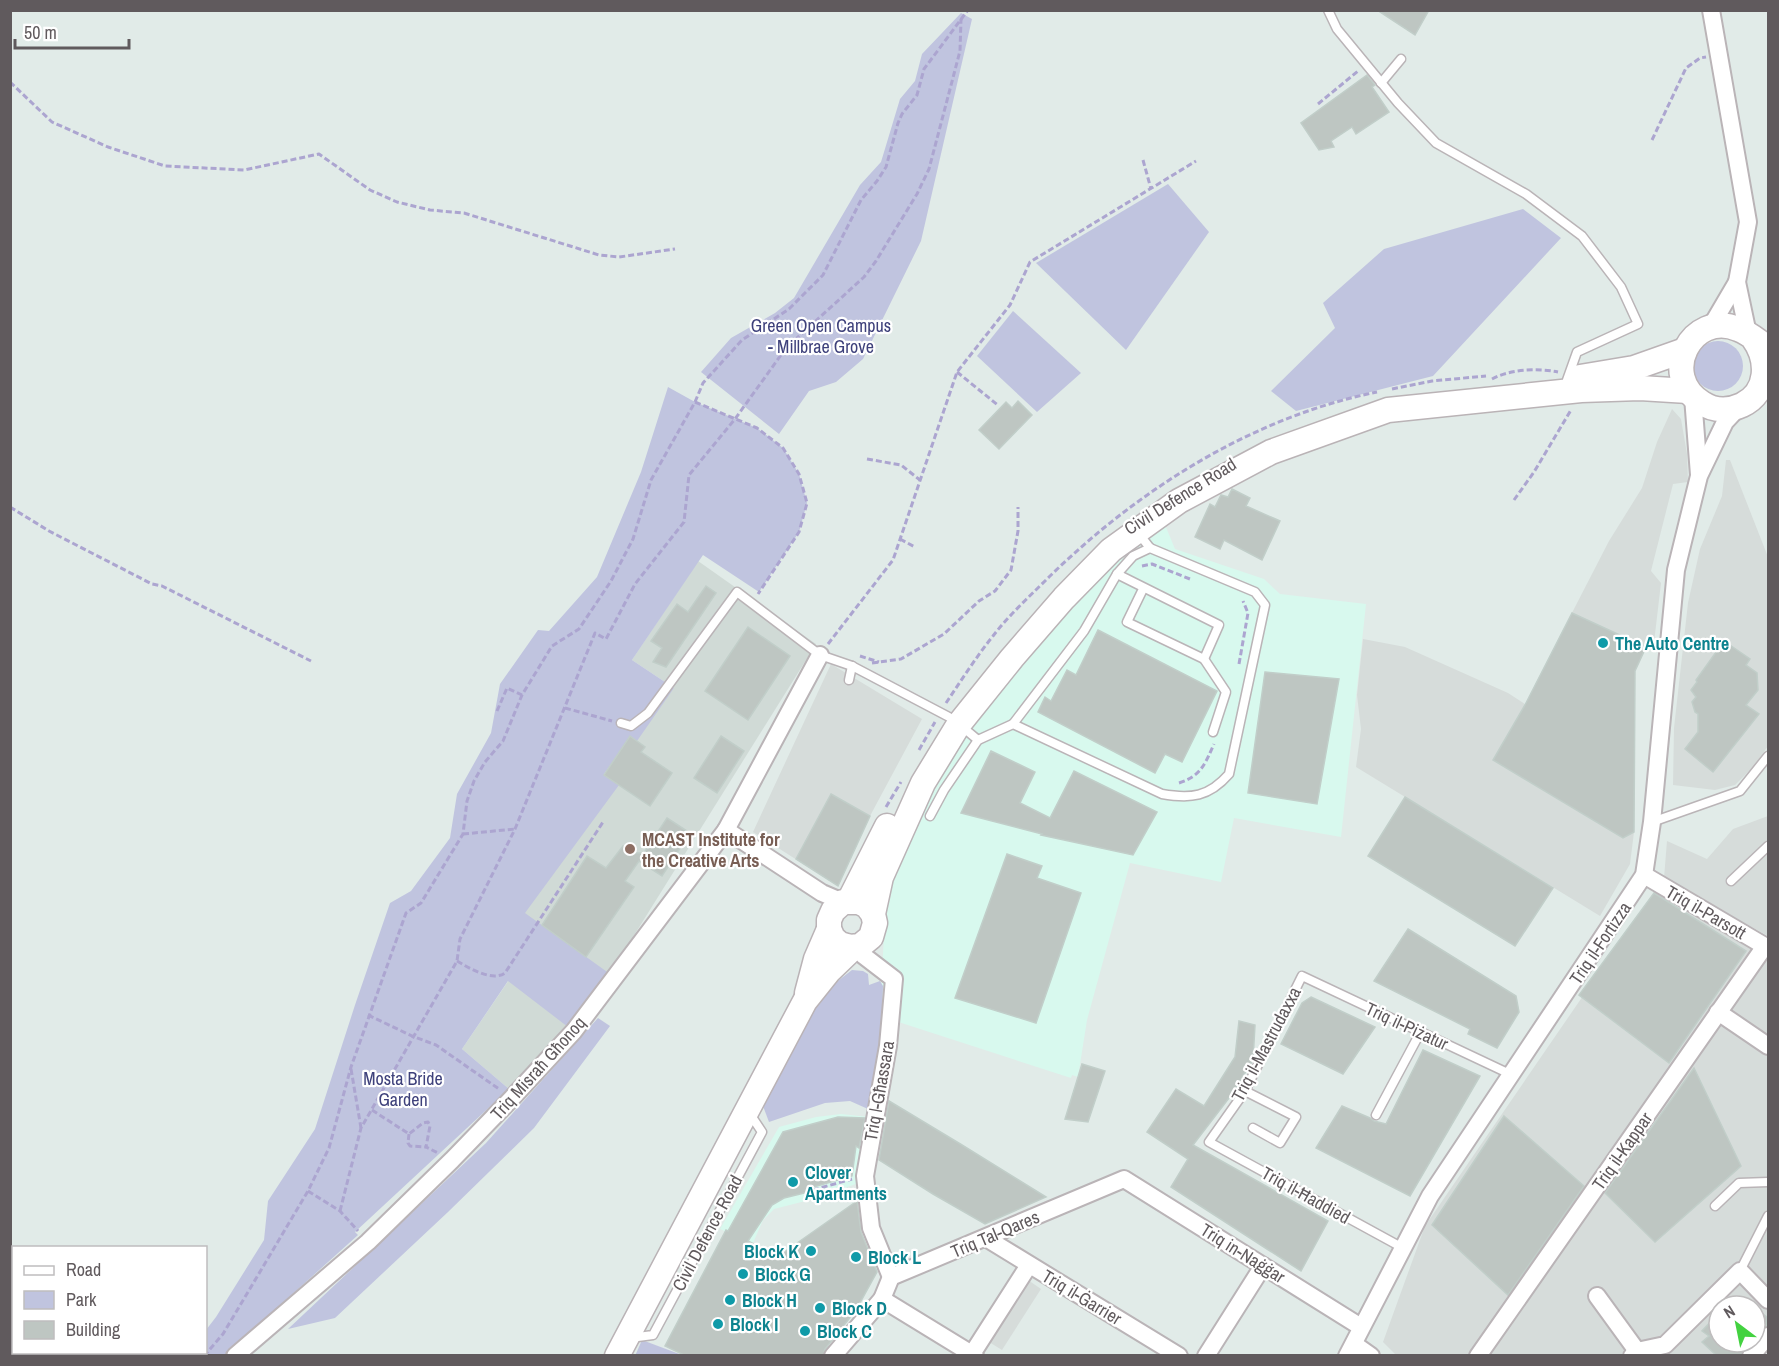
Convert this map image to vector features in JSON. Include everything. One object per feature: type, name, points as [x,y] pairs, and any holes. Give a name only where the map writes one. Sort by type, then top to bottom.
[{"type":"main road","points":[[1710,328],[1723,326],[1737,328],[1757,340],[1764,359],[1765,382],[1749,400],[1741,405]]},
{"type":"main road","name":"Civil Defence Road","points":[[622,1347],[805,1001],[864,936],[881,878],[925,784],[951,719],[1012,658],[1064,598],[1112,550],[1144,540],[1179,501],[1271,452],[1388,410],[1572,381],[1634,368],[1685,350],[1699,333],[1710,328]]},
{"type":"main road","points":[[1685,350],[1681,371],[1690,394]]},
{"type":"main road","name":"Civil Defence Road","points":[[805,1001],[816,959],[834,909],[951,719],[1014,637],[1102,538],[1207,476],[1267,445],[1383,401],[1572,381],[1690,394],[1709,407],[1720,409],[1741,405]]},
{"type":"main road","points":[[859,902],[867,906],[864,936],[840,944],[833,938],[834,909],[859,902]]},
{"type":"street","points":[[1710,328],[1737,282],[1748,222],[1711,10]]},
{"type":"street","points":[[1737,282],[1757,340]]},
{"type":"street","name":"Triq il-Fortizza","points":[[1690,394],[1699,476]]},
{"type":"street","name":"Triq il-Fortizza","points":[[1351,1350],[1430,1196],[1644,875],[1653,822],[1676,570],[1699,476],[1725,422],[1741,405]]},
{"type":"street","name":"Triq Misraħ Għonoq","points":[[235,1356],[368,1242],[452,1160],[574,1030],[726,830],[820,655]]},
{"type":"street","points":[[726,830],[834,909]]},
{"type":"street","name":"Triq il-Parsott","points":[[1644,875],[1767,945]]},
{"type":"street","name":"Triq l-Għassara","points":[[864,936],[864,956],[892,976],[888,1046],[865,1176],[871,1228],[891,1277]]},
{"type":"street","name":"Triq il-Kappar","points":[[1478,1356],[1767,945]]},
{"type":"street","points":[[1719,1012],[1768,1046]]},
{"type":"street","name":"Triq Tal-Qares","points":[[891,1277],[1124,1179]]},
{"type":"street","name":"Triq in-Naġġar","points":[[1124,1179],[1361,1327]]},
{"type":"street","name":"Triq il-Ġarrier","points":[[986,1238],[1179,1356]]},
{"type":"street","points":[[882,1299],[974,1355],[1029,1265]]},
{"type":"street","points":[[1206,1356],[1263,1266]]},
{"type":"street","points":[[1597,1296],[1641,1354],[1665,1345],[1740,1271],[1768,1300]]},
{"type":"street","points":[[833,1356],[882,1299],[891,1277]]},
{"type":"street","points":[[1751,1356],[1768,1336]]},
{"type":"street","points":[[1351,1350],[1371,1356]]},
{"type":"lane","points":[[1328,10],[1337,29],[1366,65],[1436,142],[1526,194],[1582,236],[1621,287],[1638,324],[1577,352],[1572,381]]},
{"type":"lane","points":[[1381,83],[1401,59]]},
{"type":"lane","points":[[930,816],[925,784],[978,740],[1013,724],[1084,631],[1117,574],[1144,540],[1255,592],[1265,605],[1229,774],[1218,787],[1199,795],[1181,797],[1162,794],[1013,724]]},
{"type":"lane","points":[[1117,574],[1143,589],[1220,625],[1204,659]]},
{"type":"lane","points":[[1143,589],[1127,622],[1204,659],[1226,692],[1215,734]]},
{"type":"lane","points":[[621,723],[631,726],[648,713],[737,592],[820,655],[852,666],[951,719],[978,740]]},
{"type":"lane","points":[[849,680],[852,666]]},
{"type":"lane","points":[[1653,822],[1740,791],[1768,756]]},
{"type":"lane","points":[[1731,881],[1768,846]]},
{"type":"lane","name":"Triq il-Piżatur","points":[[1302,976],[1512,1075]]},
{"type":"lane","name":"Triq il-Mastrudaxxa","points":[[1209,1142],[1245,1091],[1302,976]]},
{"type":"lane","points":[[1376,1115],[1420,1033]]},
{"type":"lane","points":[[1245,1091],[1296,1117],[1280,1143],[1253,1128]]},
{"type":"lane","name":"Triq il-Ħaddied","points":[[1209,1142],[1403,1248]]},
{"type":"lane","points":[[1715,1206],[1739,1183],[1768,1182]]},
{"type":"lane","points":[[1740,1271],[1768,1216]]},
{"type":"path","points":[[207,1353],[223,1334],[308,1191],[329,1148],[368,1015],[406,913],[421,903],[464,834],[471,789],[485,762],[503,741],[522,695],[552,646],[579,629],[611,581],[633,539],[651,480],[695,402],[703,383],[742,340],[789,309],[823,275],[861,200],[886,166],[898,123],[917,95],[924,69],[968,10]]},
{"type":"path","points":[[340,1211],[361,1128],[456,961],[460,939],[515,829],[595,633],[606,639],[635,584],[684,522],[689,475],[735,419],[786,348],[864,277],[917,194],[929,169],[960,51],[961,17]]},
{"type":"path","points":[[1652,140],[1686,68],[1700,58],[1719,54]]},
{"type":"path","points":[[1318,104],[1366,65]]},
{"type":"path","points":[[10,81],[52,122],[108,147],[165,166],[244,170],[319,154],[370,190],[397,202],[430,210],[464,213],[599,255],[620,256],[675,249]]},
{"type":"path","points":[[1143,160],[1151,189]]},
{"type":"path","points":[[820,655],[893,560],[957,372],[1010,305],[1030,262],[1196,161]]},
{"type":"path","points":[[1487,382],[1503,373],[1544,369],[1572,381],[1574,404],[1534,472],[1514,500]]},
{"type":"path","points":[[957,372],[999,406]]},
{"type":"path","points":[[1386,394],[1398,393]]},
{"type":"path","points":[[695,402],[757,428],[783,448],[800,474],[807,503],[799,532],[751,603]]},
{"type":"path","points":[[867,459],[900,465],[920,480]]},
{"type":"path","points":[[10,507],[49,531],[152,584],[162,586],[311,661]]},
{"type":"path","points":[[852,666],[901,659],[944,634],[979,601],[995,591],[1011,570],[1018,531],[1018,507]]},
{"type":"path","points":[[900,539],[915,547]]},
{"type":"path","points":[[1133,556],[1142,566],[1152,564],[1193,580]]},
{"type":"path","points":[[1234,597],[1244,601],[1248,613],[1237,672]]},
{"type":"path","points":[[497,711],[507,688],[522,695]]},
{"type":"path","points":[[565,708],[621,723]]},
{"type":"path","points":[[923,751],[951,719]]},
{"type":"path","points":[[1173,785],[1192,779],[1204,766],[1215,734]]},
{"type":"path","points":[[891,808],[925,784]]},
{"type":"path","points":[[456,961],[473,970],[496,977],[505,973],[603,822]]},
{"type":"path","points":[[464,834],[515,829]]},
{"type":"path","points":[[368,1015],[436,1045],[512,1098]]},
{"type":"path","points":[[351,1067],[361,1128]]},
{"type":"path","points":[[372,1110],[409,1134]]},
{"type":"path","points":[[426,1147],[430,1126],[428,1122],[423,1123],[409,1134],[408,1143],[410,1146],[426,1147],[452,1160]]},
{"type":"path","points":[[813,1190],[865,1176]]},
{"type":"path","points":[[308,1191],[340,1211],[368,1242]]},
{"type":"shaded area","points":[[1672,409],[1681,419],[1687,454],[1688,482],[1673,484],[1651,571],[1661,583],[1653,651],[1646,647],[1635,671],[1634,832],[1630,864],[1600,916],[1356,767],[1361,729],[1357,695],[1363,639],[1405,647],[1508,693],[1525,704],[1609,541],[1642,488],[1657,442]]},
{"type":"shaded area","points":[[1726,460],[1730,460],[1768,557],[1768,746],[1753,767],[1735,785],[1715,790],[1673,785],[1674,728],[1688,603],[1700,549],[1722,496]]},
{"type":"shaded area","points":[[1163,520],[1175,549],[1264,579],[1280,594],[1366,604],[1341,837],[1234,818],[1221,882],[1130,863],[1087,1020],[1078,1077],[1072,1075],[1071,1078],[880,1016],[887,872],[973,711],[1103,568]]},
{"type":"shaded area","name":"MCAST Institute for the Creative Arts","points":[[698,561],[816,644],[603,985],[568,1027],[509,1089],[462,1049],[509,980],[491,964],[604,775],[630,736],[674,688],[632,660]]},
{"type":"shaded area","points":[[831,664],[922,719],[870,816],[838,886],[753,832]]},
{"type":"shaded area","points":[[1768,816],[1768,936],[1664,878],[1667,841],[1707,859],[1733,829]]},
{"type":"shaded area","points":[[1655,891],[1768,959],[1768,1326],[1767,1294],[1707,1294],[1707,1354],[1743,1355],[1397,1356],[1383,1342],[1425,1226]]},
{"type":"shaded area","name":"Clover Apartments","points":[[841,1114],[869,1117],[863,1181],[825,1196],[774,1209],[763,1220],[753,1243],[720,1229],[779,1127],[816,1117]]},
{"type":"shaded area","points":[[1028,1280],[1041,1289],[1002,1350],[989,1342]]},
{"type":"green space","name":"Green Open Campus - Millbrae Grove","points":[[961,13],[972,19],[921,241],[863,359],[836,382],[809,391],[779,434],[701,372],[731,338],[775,313],[794,298],[860,185],[881,162],[900,99],[915,81],[922,54]]},
{"type":"green space","points":[[1168,184],[1209,232],[1126,350],[1036,263]]},
{"type":"green space","points":[[1523,209],[1561,238],[1433,376],[1296,411],[1271,391],[1335,328],[1323,303],[1384,249]]},
{"type":"green space","points":[[1013,311],[1081,373],[1037,412],[977,356]]},
{"type":"green space","points":[[1713,341],[1723,341],[1736,348],[1743,361],[1743,371],[1736,384],[1723,391],[1713,391],[1704,387],[1697,380],[1693,371],[1693,361],[1697,352],[1704,345]]},
{"type":"green space","name":"Mosta Bride Garden","points":[[668,387],[695,402],[757,428],[783,448],[799,474],[807,503],[799,532],[759,592],[703,555],[632,660],[674,688],[637,741],[630,737],[604,774],[619,785],[525,913],[610,974],[568,1027],[508,981],[462,1049],[509,1089],[355,1232],[358,1235],[225,1355],[185,1356],[186,1354],[207,1354],[207,1329],[264,1240],[268,1201],[315,1129],[390,903],[411,891],[450,838],[457,794],[491,733],[500,684],[538,630],[549,631],[597,577],[641,472]]},
{"type":"green space","points":[[852,970],[868,974],[869,985],[880,981],[883,986],[881,1048],[868,1109],[850,1101],[825,1103],[769,1122],[763,1106],[821,994]]},
{"type":"green space","points":[[598,1018],[610,1026],[534,1128],[335,1318],[288,1329],[486,1143]]},
{"type":"green space","points":[[642,1340],[682,1355],[635,1356]]},
{"type":"building","points":[[1377,10],[1429,10],[1415,35]]},
{"type":"building","points":[[1367,75],[1375,85],[1372,87],[1389,112],[1356,134],[1352,127],[1331,141],[1334,147],[1319,150],[1301,123]]},
{"type":"building","points":[[1018,401],[1032,415],[999,449],[979,430],[1006,402],[1012,408]]},
{"type":"building","points":[[1232,489],[1250,498],[1246,506],[1280,521],[1262,560],[1224,540],[1220,549],[1195,537],[1210,504],[1215,507],[1221,495],[1228,497]]},
{"type":"building","points":[[706,586],[716,593],[666,667],[653,662],[662,648],[651,641],[677,604],[688,612]]},
{"type":"building","points":[[1572,613],[1646,647],[1635,671],[1634,832],[1623,838],[1493,760],[1525,705]]},
{"type":"building","points":[[748,627],[790,656],[748,720],[705,691]]},
{"type":"building","points":[[1098,630],[1217,691],[1182,762],[1165,754],[1155,773],[1038,712],[1045,697],[1051,701],[1067,670],[1076,675]]},
{"type":"building","points":[[1724,641],[1750,659],[1746,665],[1757,673],[1758,690],[1746,705],[1759,714],[1713,772],[1685,749],[1698,732],[1698,714],[1692,702],[1696,697],[1691,690]]},
{"type":"building","points":[[1265,672],[1339,679],[1317,804],[1248,793]]},
{"type":"building","points":[[630,736],[645,747],[641,752],[672,773],[650,806],[604,775]]},
{"type":"building","points":[[721,736],[744,751],[717,793],[694,778]]},
{"type":"building","points":[[991,751],[1035,772],[1020,803],[1050,818],[1074,771],[1157,812],[1133,855],[1041,835],[961,813]]},
{"type":"building","points":[[831,794],[870,816],[838,886],[796,859]]},
{"type":"building","points":[[1405,797],[1553,888],[1515,946],[1368,856]]},
{"type":"building","points":[[667,818],[690,833],[662,876],[639,861],[625,881],[634,887],[586,957],[542,925],[587,856],[606,868],[623,846],[633,853],[644,853]]},
{"type":"building","points":[[1007,854],[1042,866],[1037,878],[1081,893],[1036,1023],[955,998]]},
{"type":"building","points":[[1654,893],[1746,951],[1669,1063],[1579,995]]},
{"type":"building","points":[[1408,929],[1516,996],[1519,1012],[1497,1048],[1468,1034],[1470,1029],[1374,981]]},
{"type":"building","points":[[1311,997],[1375,1027],[1343,1074],[1281,1044],[1302,1003]]},
{"type":"building","points":[[1239,1021],[1255,1025],[1253,1060],[1232,1094],[1193,1145],[1328,1221],[1301,1271],[1171,1187],[1188,1159],[1147,1132],[1176,1089],[1204,1106],[1235,1057]]},
{"type":"building","points":[[1423,1050],[1480,1076],[1410,1196],[1316,1148],[1342,1106],[1386,1124]]},
{"type":"building","points":[[1082,1064],[1105,1071],[1088,1122],[1065,1119]]},
{"type":"building","points":[[1694,1068],[1741,1166],[1655,1242],[1605,1193]]},
{"type":"building","points":[[889,1101],[1046,1197],[985,1224],[933,1194],[879,1160]]},
{"type":"building","points":[[1504,1116],[1584,1186],[1508,1295],[1432,1225]]},
{"type":"building","points":[[838,1117],[865,1118],[859,1148],[856,1146],[852,1176],[810,1188],[808,1192],[784,1198],[772,1205],[748,1241],[775,1255],[776,1253],[780,1255],[857,1201],[861,1232],[877,1272],[856,1310],[825,1349],[823,1356],[686,1356],[665,1346],[726,1230],[728,1231],[783,1132]]},
{"type":"building","points":[[1715,1354],[1741,1354],[1740,1356],[1717,1356]]},
{"type":"place","name":"The Auto Centre","points":[[1603,643]]},
{"type":"place","name":"MCAST Institute for the Creative Arts","points":[[630,849]]},
{"type":"place","name":"Clover Apartments","points":[[793,1182]]},
{"type":"place","name":"Block K","points":[[811,1251]]},
{"type":"place","name":"Block L","points":[[856,1257]]},
{"type":"place","name":"Block G","points":[[743,1274]]},
{"type":"place","name":"Block H","points":[[730,1300]]},
{"type":"place","name":"Block D","points":[[820,1308]]},
{"type":"place","name":"Block I","points":[[718,1324]]},
{"type":"place","name":"Block C","points":[[805,1331]]}]
